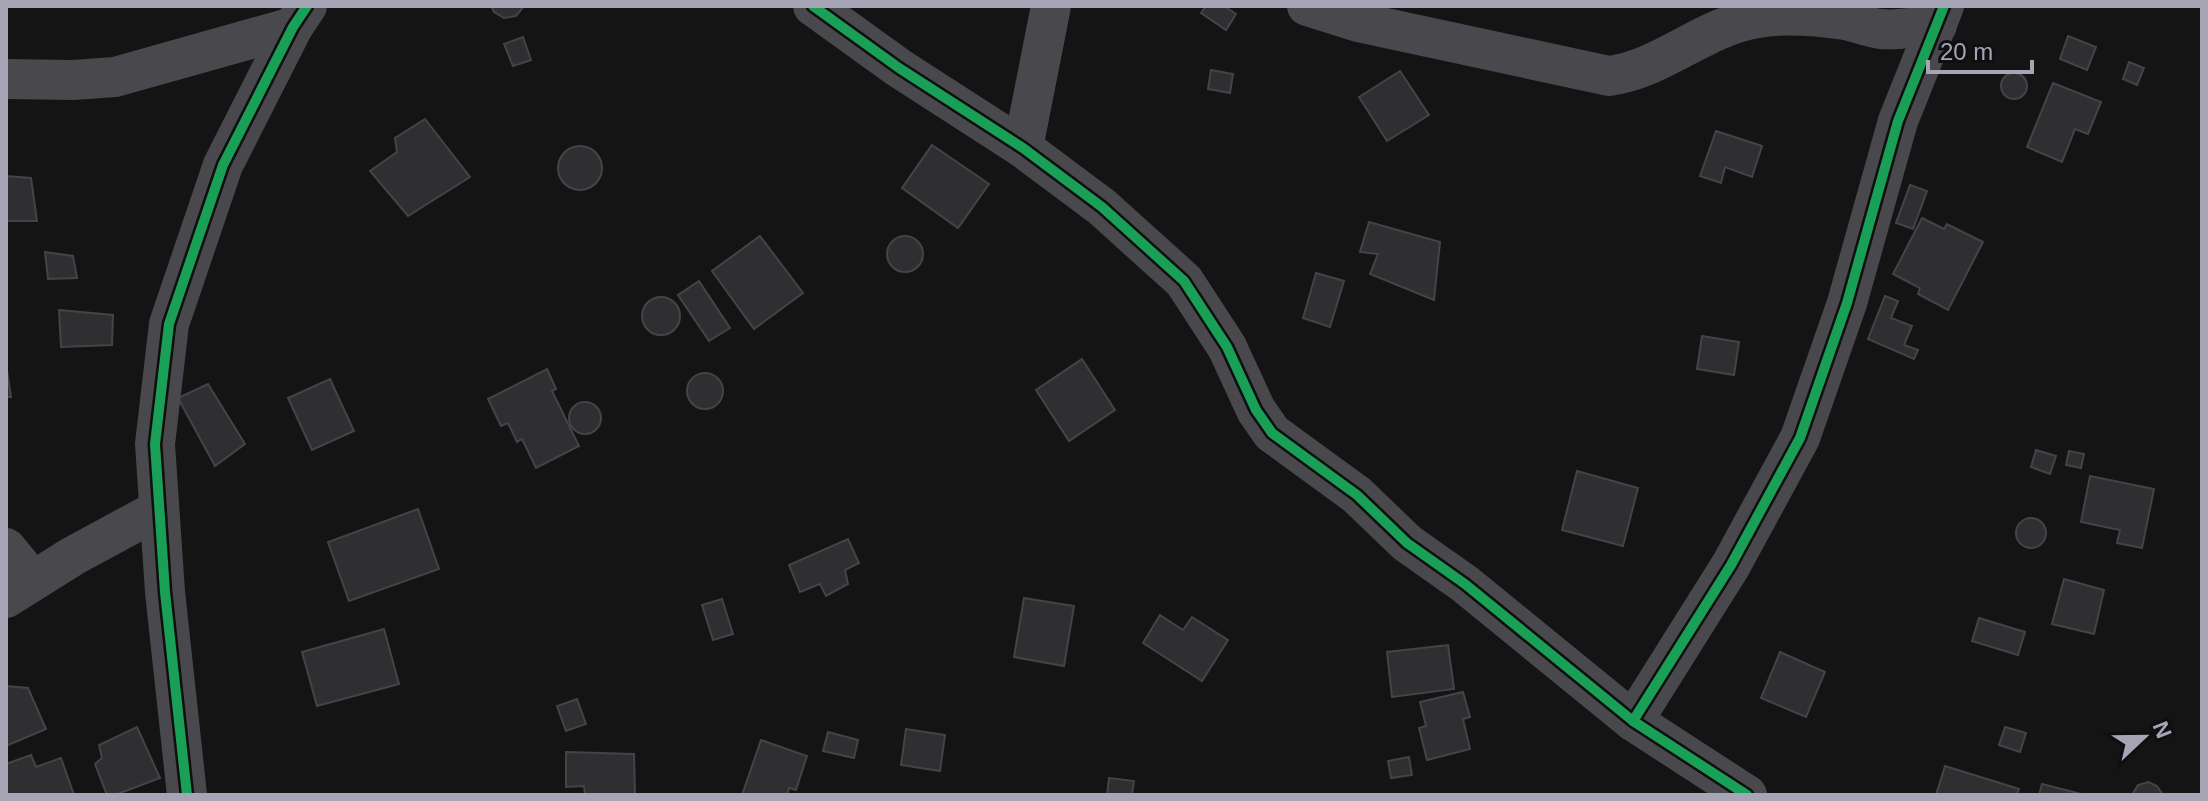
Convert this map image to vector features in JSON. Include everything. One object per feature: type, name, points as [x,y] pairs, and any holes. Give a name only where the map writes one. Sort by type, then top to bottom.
[{"type":"street","points":[[813,6],[899,68],[1023,148],[1102,207],[1184,281],[1227,347],[1256,410],[1272,433],[1357,495],[1407,543],[1465,584],[1633,721],[1747,795]]},
{"type":"street","points":[[1023,148],[1051,6]]},
{"type":"street","points":[[1307,6],[1358,22],[1609,76],[1627,74],[1656,63],[1724,27],[1758,18],[1807,16],[1879,29],[1940,16]]},
{"type":"street","points":[[6,79],[115,77],[300,16]]},
{"type":"street","points":[[187,795],[158,510],[155,444],[169,324],[223,165],[300,16]]},
{"type":"street","points":[[1633,721],[1731,565],[1800,438],[1847,303],[1898,121],[1940,16]]},
{"type":"street","points":[[6,548],[20,589],[158,510]]},
{"type":"building","points":[[491,6],[524,6],[516,16],[504,18]]},
{"type":"building","points":[[1206,6],[1224,6],[1236,14],[1226,30],[1201,13]]},
{"type":"building","points":[[2068,36],[2096,47],[2087,70],[2060,59]]},
{"type":"building","points":[[523,37],[531,60],[513,66],[504,44]]},
{"type":"building","points":[[2129,62],[2144,68],[2137,85],[2123,79]]},
{"type":"building","points":[[1211,70],[1233,74],[1230,93],[1208,89]]},
{"type":"building","points":[[1400,71],[1429,115],[1387,141],[1359,97]]},
{"type":"building","points":[[2014,73],[2023,77],[2027,86],[2023,95],[2014,99],[2005,95],[2001,86],[2005,77]]},
{"type":"building","points":[[2053,83],[2101,102],[2088,134],[2075,129],[2062,162],[2027,147]]},
{"type":"building","points":[[425,119],[470,177],[408,216],[370,171],[397,152],[395,138]]},
{"type":"building","points":[[1716,131],[1762,146],[1752,177],[1725,167],[1721,183],[1700,176]]},
{"type":"building","points":[[932,145],[989,184],[958,228],[902,188]]},
{"type":"building","points":[[580,146],[596,152],[602,168],[596,184],[580,190],[564,184],[558,168],[564,152]]},
{"type":"building","points":[[6,176],[31,178],[37,221],[6,221]]},
{"type":"building","points":[[1910,185],[1927,191],[1913,229],[1896,223]]},
{"type":"building","points":[[1922,218],[1944,229],[1947,224],[1983,242],[1948,310],[1918,294],[1920,288],[1893,274]]},
{"type":"building","points":[[1369,222],[1440,242],[1434,300],[1370,274],[1378,254],[1360,252]]},
{"type":"building","points":[[760,236],[803,293],[754,329],[712,271]]},
{"type":"building","points":[[905,236],[918,241],[923,254],[918,267],[905,272],[892,267],[887,254],[892,241]]},
{"type":"building","points":[[45,252],[73,256],[77,278],[48,279]]},
{"type":"building","points":[[1316,273],[1344,281],[1330,327],[1303,318]]},
{"type":"building","points":[[699,281],[730,328],[709,341],[678,295]]},
{"type":"building","points":[[1885,296],[1898,301],[1891,318],[1912,326],[1904,345],[1918,350],[1914,359],[1868,339]]},
{"type":"building","points":[[661,297],[674,303],[680,316],[674,329],[661,335],[648,329],[642,316],[648,303]]},
{"type":"building","points":[[59,310],[113,315],[112,345],[61,347]]},
{"type":"building","points":[[1702,336],[1739,342],[1734,375],[1697,369]]},
{"type":"building","points":[[1082,359],[1115,410],[1069,441],[1036,390]]},
{"type":"building","points":[[6,364],[11,397],[6,397]]},
{"type":"building","points":[[547,369],[556,389],[552,391],[579,446],[536,468],[522,439],[517,442],[508,423],[501,426],[488,399]]},
{"type":"building","points":[[705,373],[718,378],[723,391],[718,404],[705,409],[692,404],[687,391],[692,378]]},
{"type":"building","points":[[330,379],[354,431],[312,450],[288,398]]},
{"type":"building","points":[[208,384],[245,444],[215,466],[178,398]]},
{"type":"building","points":[[585,402],[596,407],[601,418],[596,429],[585,434],[574,429],[569,418],[574,407]]},
{"type":"building","points":[[2036,450],[2056,456],[2050,474],[2031,467]]},
{"type":"building","points":[[2069,451],[2084,454],[2081,468],[2066,465]]},
{"type":"building","points":[[1577,471],[1638,488],[1623,546],[1562,530]]},
{"type":"building","points":[[2090,476],[2154,489],[2142,548],[2117,543],[2120,530],[2081,522]]},
{"type":"building","points":[[418,509],[439,569],[349,601],[328,542]]},
{"type":"building","points":[[2031,518],[2042,522],[2046,533],[2042,544],[2031,548],[2020,544],[2016,533],[2020,522]]},
{"type":"building","points":[[848,539],[859,563],[845,570],[848,584],[826,596],[820,584],[800,592],[789,565]]},
{"type":"building","points":[[2064,579],[2104,590],[2094,634],[2052,624]]},
{"type":"building","points":[[1024,598],[1074,606],[1064,666],[1014,657]]},
{"type":"building","points":[[722,599],[733,634],[713,640],[702,605]]},
{"type":"building","points":[[1160,615],[1183,630],[1192,617],[1228,640],[1202,681],[1143,643]]},
{"type":"building","points":[[1979,618],[2025,632],[2018,655],[1972,641]]},
{"type":"building","points":[[384,629],[399,684],[317,706],[302,652]]},
{"type":"building","points":[[1448,645],[1454,689],[1392,697],[1387,652]]},
{"type":"building","points":[[1780,652],[1825,672],[1806,717],[1761,698]]},
{"type":"building","points":[[6,686],[28,688],[46,729],[6,746]]},
{"type":"building","points":[[1463,692],[1470,717],[1463,719],[1470,749],[1427,760],[1419,728],[1426,726],[1420,702]]},
{"type":"building","points":[[577,699],[586,724],[566,731],[557,706]]},
{"type":"building","points":[[137,727],[160,778],[115,795],[107,795],[95,764],[102,758],[99,745]]},
{"type":"building","points":[[2005,727],[2026,733],[2020,752],[1999,745]]},
{"type":"building","points":[[906,729],[945,735],[940,771],[901,765]]},
{"type":"building","points":[[828,732],[858,740],[854,758],[823,751]]},
{"type":"building","points":[[761,740],[807,756],[796,790],[789,788],[787,795],[742,795]]},
{"type":"building","points":[[566,752],[634,754],[635,795],[585,795],[584,786],[566,787]]},
{"type":"building","points":[[31,755],[36,767],[61,758],[74,795],[6,795],[6,764]]},
{"type":"building","points":[[1409,757],[1412,775],[1391,778],[1388,761]]},
{"type":"building","points":[[1945,766],[2019,789],[2017,795],[1936,795]]},
{"type":"building","points":[[1109,778],[1134,781],[1132,795],[1107,795]]},
{"type":"building","points":[[2148,782],[2157,786],[2163,795],[2132,795],[2138,785]]},
{"type":"building","points":[[2042,784],[2085,795],[2039,795]]},
{"type":"cycle path","points":[[187,795],[165,592],[155,444],[169,324],[223,165],[293,27],[307,6]]},
{"type":"cycle path","points":[[813,6],[899,68],[1023,148],[1102,207],[1184,281],[1227,347],[1256,410],[1272,433],[1357,495],[1407,543],[1465,584],[1633,721],[1747,795]]},
{"type":"cycle path","points":[[1633,721],[1731,565],[1800,438],[1847,303],[1898,121],[1944,6]]}]
